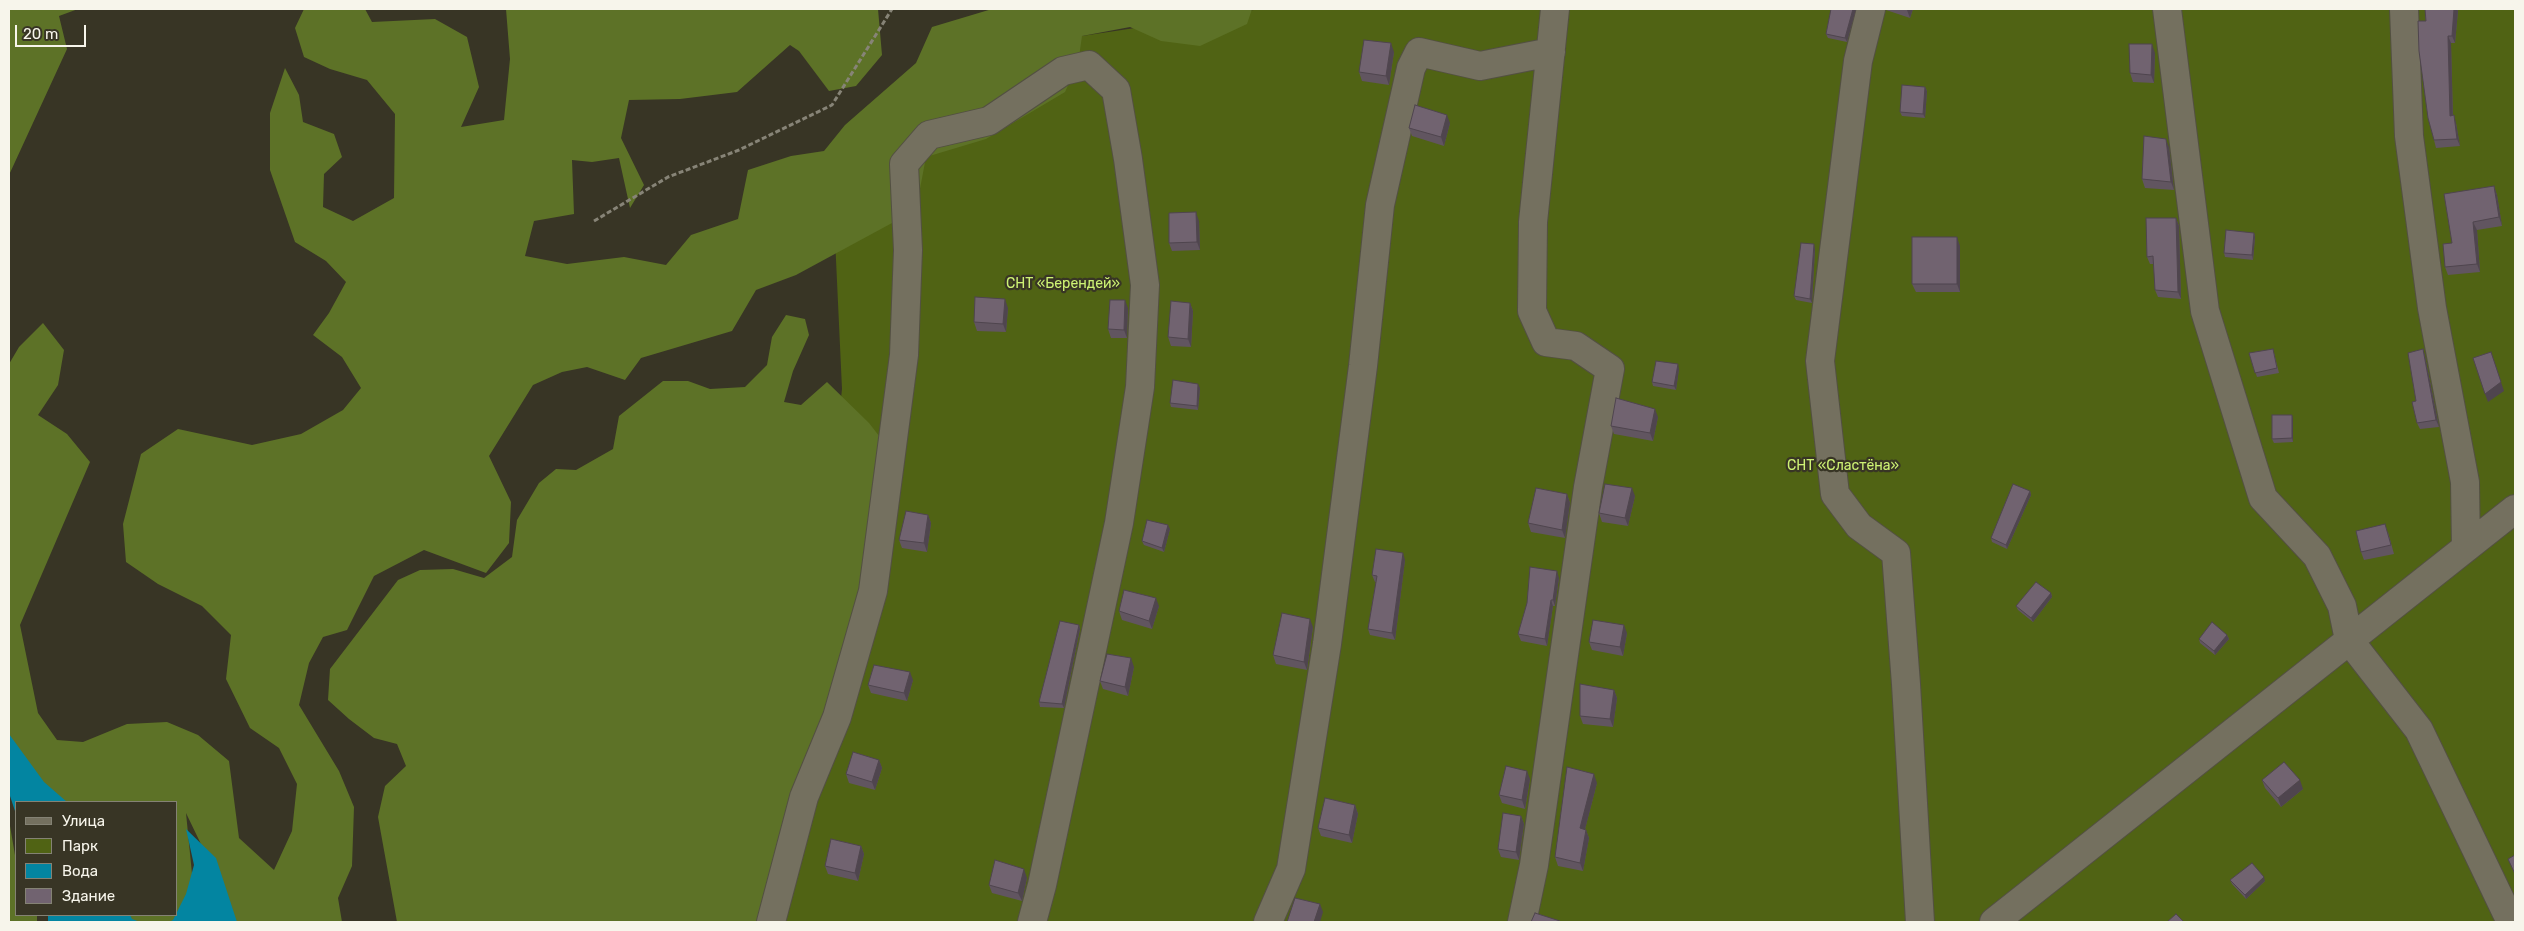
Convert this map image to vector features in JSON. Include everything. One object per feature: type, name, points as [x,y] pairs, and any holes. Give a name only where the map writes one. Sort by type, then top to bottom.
[{"type":"street","points":[[1522,922],[1534,865],[1588,487],[1610,369],[1576,346],[1546,342],[1532,311],[1533,222],[1555,9]]},
{"type":"street","points":[[1872,9],[1858,62],[1820,361],[1835,494],[1859,526],[1896,553],[1920,922]]},
{"type":"street","points":[[2167,9],[2206,311],[2263,498],[2317,556],[2342,606],[2350,640],[2419,730],[2511,922]]},
{"type":"street","points":[[2404,9],[2409,136],[2432,308],[2465,482],[2466,548]]},
{"type":"street","points":[[1268,922],[1291,869],[1329,634],[1363,366],[1380,205],[1410,68],[1419,52],[1480,66],[1551,52]]},
{"type":"street","points":[[771,922],[804,797],[837,717],[873,590],[904,356],[908,250],[904,164],[929,135],[988,121],[1063,72],[1089,65],[1116,90],[1128,159],[1145,285],[1140,387],[1119,523],[1042,885],[1032,922]]},
{"type":"street","points":[[1994,922],[2515,509]]},
{"type":"path","points":[[594,220],[668,177],[738,150],[832,105],[892,9]]},
{"type":"green space","points":[[9,9],[78,9],[59,16],[67,49],[9,175]]},
{"type":"green space","points":[[304,9],[365,9],[372,22],[435,19],[467,37],[479,87],[461,127],[504,120],[510,59],[506,9],[878,9],[882,55],[856,86],[829,91],[799,51],[790,45],[737,92],[680,99],[629,100],[621,138],[644,185],[630,208],[619,158],[592,162],[572,160],[574,214],[534,221],[525,256],[567,264],[624,257],[666,265],[691,235],[738,219],[748,170],[791,156],[824,151],[845,125],[916,63],[932,27],[992,9],[1252,9],[1247,24],[1200,46],[1161,41],[1130,27],[1082,36],[1078,64],[1065,92],[986,139],[926,157],[916,210],[796,275],[756,290],[732,331],[641,358],[625,380],[587,367],[562,372],[533,385],[489,456],[511,502],[509,543],[486,573],[424,550],[374,576],[347,630],[323,637],[309,663],[299,705],[339,771],[354,807],[352,866],[338,898],[342,922],[228,922],[211,865],[186,813],[195,904],[187,922],[133,922],[128,916],[178,916],[178,801],[56,801],[9,743],[9,364],[19,347],[43,323],[64,350],[58,385],[38,415],[67,434],[90,462],[20,625],[38,713],[57,740],[83,742],[127,724],[167,722],[198,735],[229,761],[239,838],[274,870],[292,831],[297,784],[279,748],[250,728],[226,679],[231,635],[202,606],[158,584],[126,562],[123,524],[141,454],[178,429],[252,445],[301,434],[343,410],[361,388],[342,357],[313,335],[329,313],[346,282],[326,261],[295,242],[270,170],[270,113],[285,68],[299,95],[303,122],[334,134],[342,157],[324,174],[323,207],[353,221],[394,198],[395,114],[367,80],[330,69],[304,57],[295,28]]},
{"type":"green space","name":"СНТ «Сластёна»","points":[[1260,9],[2515,9],[2515,922],[728,922],[809,703],[842,389],[833,195],[1036,43]]},
{"type":"green space","points":[[786,315],[805,319],[809,335],[793,371],[784,402],[801,405],[827,382],[869,423],[883,441],[865,590],[761,922],[397,922],[378,817],[385,786],[406,766],[397,744],[374,738],[328,700],[330,669],[398,580],[420,570],[453,569],[484,578],[512,557],[517,520],[539,483],[556,469],[576,470],[613,449],[619,416],[663,381],[688,381],[710,389],[745,387],[767,365],[772,337]]},
{"type":"green space","points":[[9,820],[15,855],[15,916],[37,916],[37,922],[9,922]]},
{"type":"water","points":[[9,734],[44,782],[66,801],[15,801],[15,811],[9,793]]},
{"type":"water","points":[[186,829],[216,858],[237,922],[169,922],[175,916],[178,916],[178,910],[186,894],[194,865]]},
{"type":"water","points":[[48,916],[130,916],[132,919],[140,922],[48,922]]},
{"type":"building","points":[[1831,9],[1853,9],[1845,38],[1826,34]]},
{"type":"building","points":[[2425,9],[2454,9],[2452,36],[2448,36],[2450,116],[2454,115],[2457,139],[2434,140],[2428,118],[2419,51],[2418,21],[2426,21]]},
{"type":"building","points":[[1364,40],[1391,43],[1386,76],[1359,72]]},
{"type":"building","points":[[2129,44],[2152,44],[2151,75],[2130,73]]},
{"type":"building","points":[[1902,85],[1925,87],[1923,114],[1900,112]]},
{"type":"building","points":[[1415,105],[1447,115],[1441,137],[1409,128]]},
{"type":"building","points":[[2144,136],[2166,139],[2171,182],[2142,179]]},
{"type":"building","points":[[2494,186],[2499,217],[2473,222],[2477,264],[2445,267],[2443,244],[2452,243],[2444,194]]},
{"type":"building","points":[[1196,212],[1197,242],[1169,243],[1169,213]]},
{"type":"building","points":[[2146,218],[2176,218],[2178,292],[2155,290],[2153,256],[2147,257]]},
{"type":"building","points":[[2226,230],[2254,233],[2252,255],[2224,253]]},
{"type":"building","points":[[1912,237],[1957,237],[1957,284],[1912,284]]},
{"type":"building","points":[[1801,243],[1814,244],[1810,299],[1794,296]]},
{"type":"building","points":[[975,297],[1005,299],[1003,324],[974,322]]},
{"type":"building","points":[[1110,300],[1125,300],[1124,330],[1108,329]]},
{"type":"building","points":[[1171,301],[1190,303],[1188,339],[1168,337]]},
{"type":"building","points":[[2273,349],[2277,368],[2255,373],[2249,353]]},
{"type":"building","points":[[2423,349],[2436,420],[2417,423],[2412,402],[2416,401],[2408,353]]},
{"type":"building","points":[[2491,352],[2501,382],[2485,394],[2473,358]]},
{"type":"building","points":[[1656,361],[1678,364],[1674,386],[1652,382]]},
{"type":"building","points":[[1173,380],[1198,384],[1197,406],[1170,403]]},
{"type":"building","points":[[1616,398],[1655,409],[1650,433],[1611,426]]},
{"type":"building","points":[[2272,415],[2292,415],[2292,438],[2272,439]]},
{"type":"building","points":[[1605,484],[1632,488],[1625,518],[1599,513]]},
{"type":"building","points":[[2013,484],[2030,491],[2006,545],[1991,538]]},
{"type":"building","points":[[1536,488],[1567,494],[1562,530],[1528,523]]},
{"type":"building","points":[[906,511],[928,515],[924,543],[899,540]]},
{"type":"building","points":[[1147,520],[1168,525],[1162,548],[1142,541]]},
{"type":"building","points":[[2385,524],[2391,545],[2361,552],[2356,531]]},
{"type":"building","points":[[1376,549],[1403,553],[1392,633],[1368,629],[1377,576],[1372,575]]},
{"type":"building","points":[[1530,567],[1557,571],[1545,639],[1518,634],[1527,603]]},
{"type":"building","points":[[2036,582],[2051,593],[2031,618],[2016,606]]},
{"type":"building","points":[[1124,590],[1156,598],[1149,621],[1119,611]]},
{"type":"building","points":[[1282,613],[1310,619],[1304,662],[1273,655]]},
{"type":"building","points":[[1593,620],[1624,625],[1620,647],[1589,642]]},
{"type":"building","points":[[1060,621],[1079,625],[1062,704],[1039,702]]},
{"type":"building","points":[[2212,622],[2227,635],[2214,651],[2199,639]]},
{"type":"building","points":[[1107,654],[1131,658],[1125,687],[1100,681]]},
{"type":"building","points":[[874,665],[910,672],[904,693],[868,685]]},
{"type":"building","points":[[1580,684],[1614,690],[1610,719],[1580,716]]},
{"type":"building","points":[[853,752],[879,760],[872,782],[846,774]]},
{"type":"building","points":[[2284,762],[2300,780],[2278,798],[2262,780]]},
{"type":"building","points":[[1506,766],[1527,771],[1522,800],[1499,795]]},
{"type":"building","points":[[1567,767],[1594,774],[1580,828],[1586,830],[1580,863],[1555,857]]},
{"type":"building","points":[[1325,798],[1355,805],[1349,835],[1318,828]]},
{"type":"building","points":[[1503,813],[1521,816],[1516,852],[1498,849]]},
{"type":"building","points":[[831,839],[861,846],[855,873],[825,866]]},
{"type":"building","points":[[2515,855],[2515,874],[2508,859]]},
{"type":"building","points":[[995,860],[1024,869],[1018,893],[989,885]]},
{"type":"building","points":[[2252,863],[2264,877],[2245,895],[2230,880]]},
{"type":"building","points":[[1295,898],[1320,904],[1314,922],[1287,922]]},
{"type":"building","points":[[1535,913],[1560,921],[1560,922],[1531,922]]},
{"type":"building","points":[[2176,914],[2184,922],[2167,922]]},
{"type":"park label","name":"СНТ «Берендей»","points":[[1063,284]]}]
